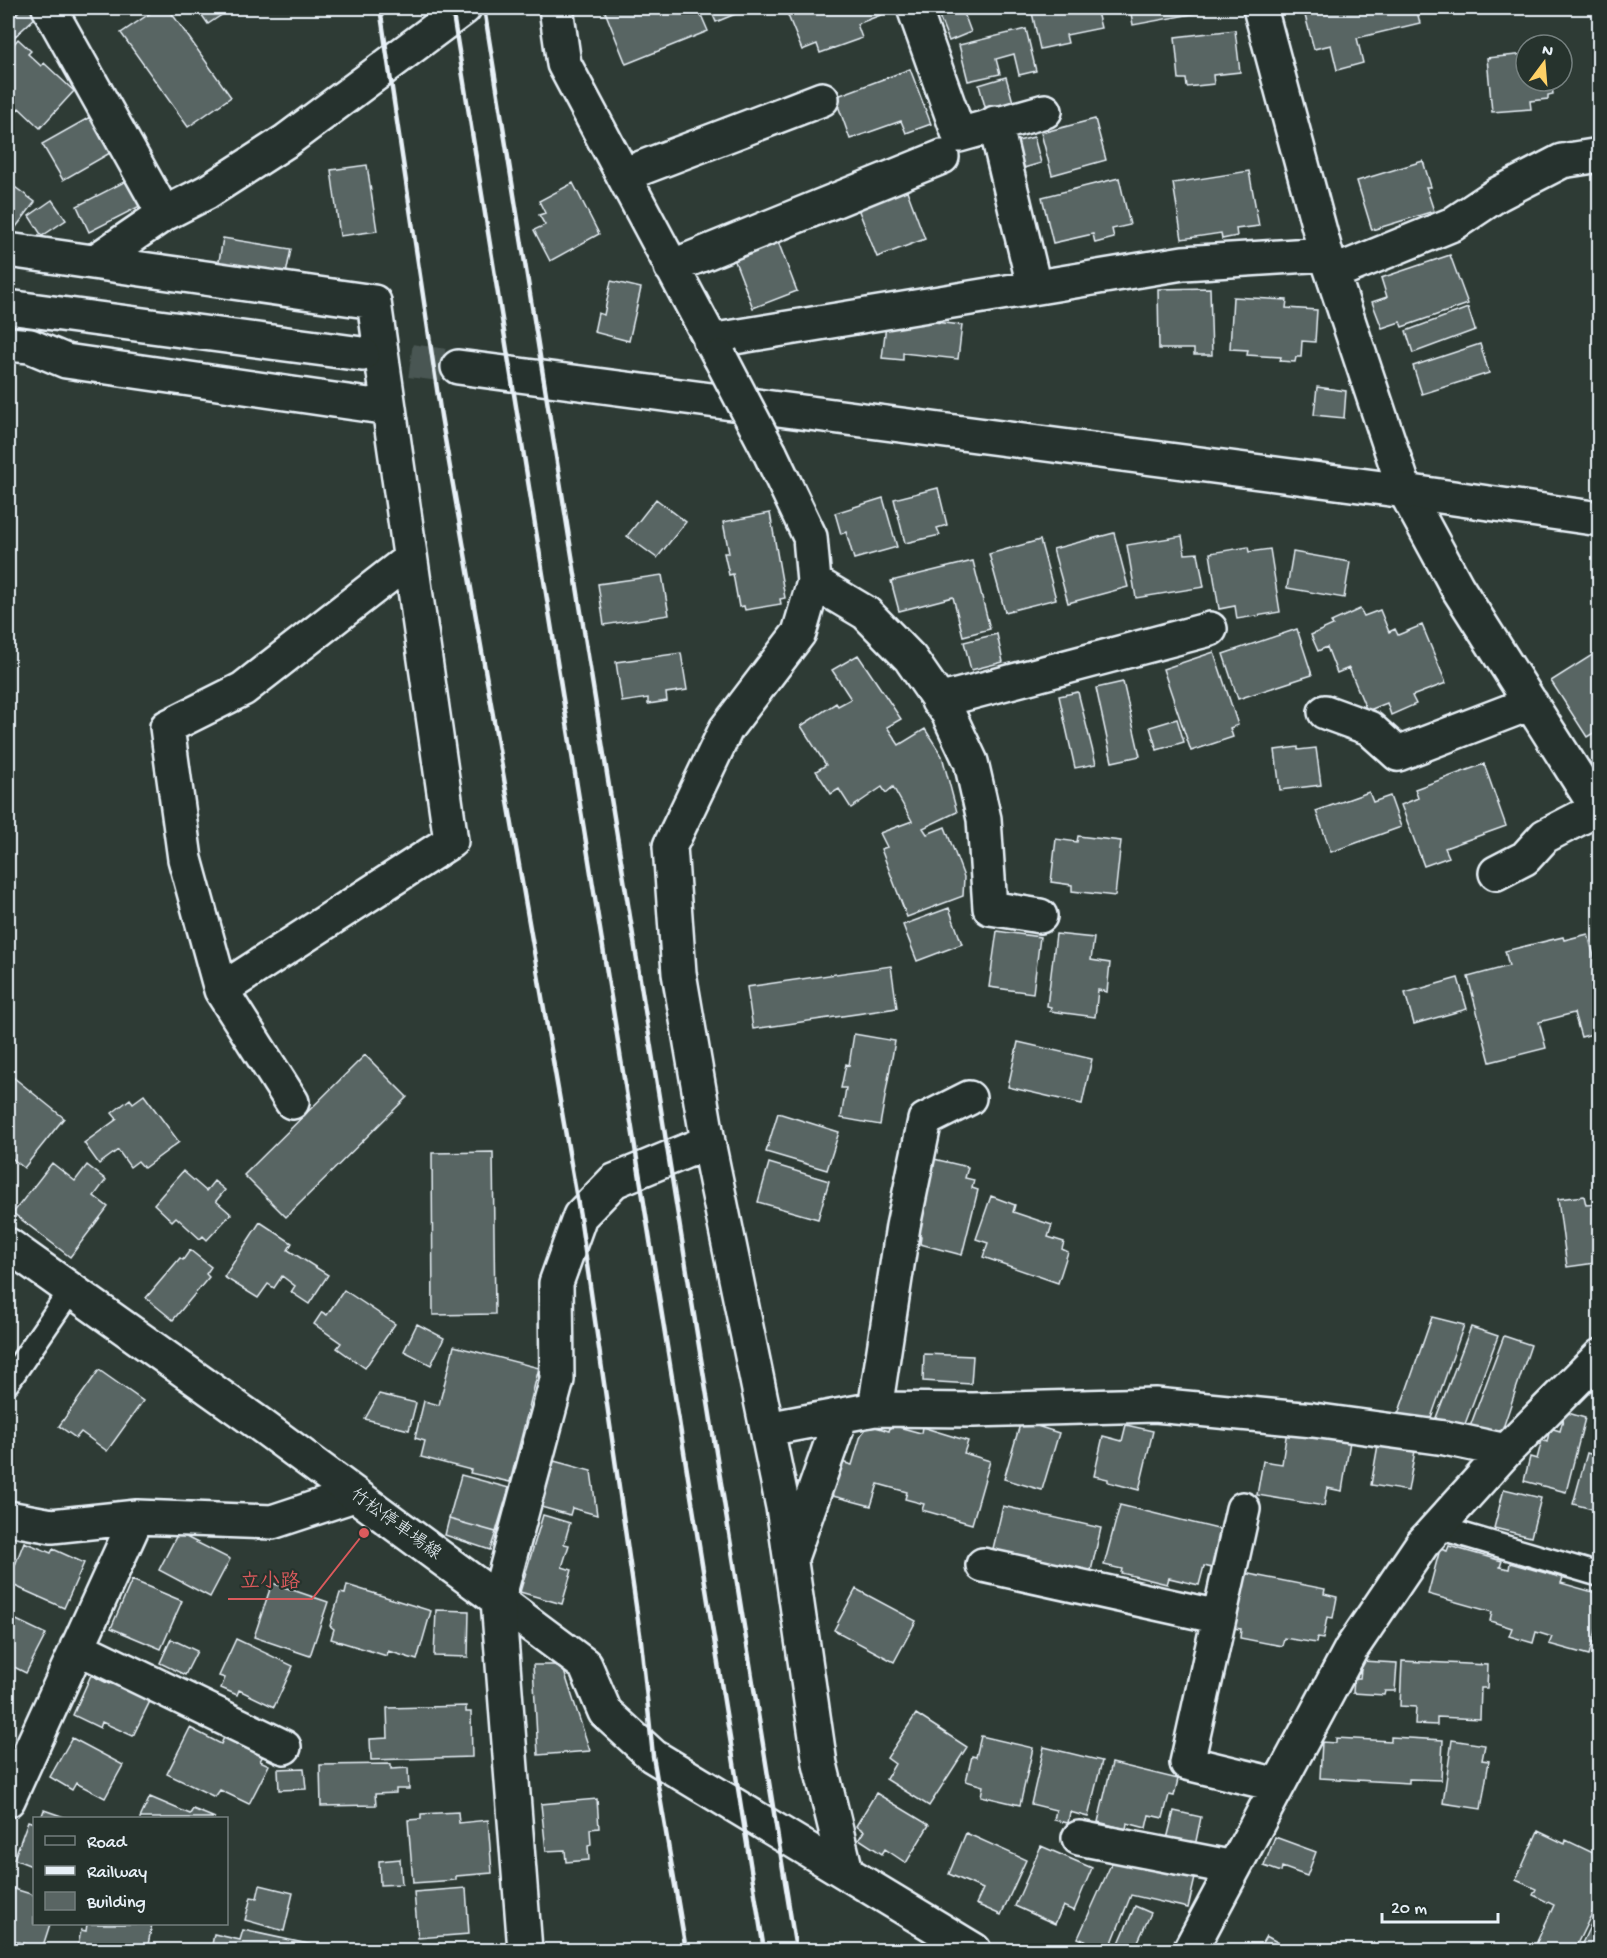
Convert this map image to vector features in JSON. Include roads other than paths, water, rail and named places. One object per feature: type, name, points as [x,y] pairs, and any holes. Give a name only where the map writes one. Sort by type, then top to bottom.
[{"type":"street","points":[[49,8],[164,214]]},
{"type":"street","points":[[94,262],[164,214],[207,192],[286,141],[464,8]]},
{"type":"street","points":[[556,8],[564,64],[770,453],[810,537],[814,582],[799,633],[726,729],[670,846],[679,973],[708,1142],[783,1507],[820,1764],[846,1871]]},
{"type":"street","points":[[914,8],[959,135],[995,123],[1045,111]]},
{"type":"street","points":[[1260,8],[1329,264],[1405,491],[1457,587],[1598,811],[1545,836],[1525,858],[1496,873]]},
{"type":"street","points":[[623,175],[822,99]]},
{"type":"street","points":[[995,123],[1034,286]]},
{"type":"street","points":[[715,349],[1034,286],[1183,263],[1329,264],[1453,224],[1498,194],[1562,161],[1599,155]]},
{"type":"street","points":[[671,267],[942,157]]},
{"type":"street","points":[[8,250],[374,302],[451,841],[221,990]]},
{"type":"street","points":[[8,307],[362,354]]},
{"type":"street","points":[[8,344],[30,346],[66,361],[389,408]]},
{"type":"street","points":[[458,367],[1405,491],[1599,519]]},
{"type":"street","points":[[292,1102],[221,990],[185,859],[167,727],[243,689],[410,559]]},
{"type":"street","points":[[814,582],[866,613],[910,658],[948,713],[971,762],[984,819],[990,908],[1040,916]]},
{"type":"street","points":[[938,701],[1210,629]]},
{"type":"street","points":[[1325,712],[1368,728],[1398,754],[1531,703]]},
{"type":"street","points":[[875,1409],[903,1226],[925,1120],[969,1098]]},
{"type":"street","points":[[525,1950],[498,1600],[557,1380],[556,1283],[580,1216],[614,1181],[708,1142]]},
{"type":"street","name":"竹松停車場線","points":[[8,1245],[258,1423],[585,1665],[605,1712],[653,1756],[974,1950]]},
{"type":"street","points":[[1190,1950],[1351,1649],[1422,1544],[1506,1451],[1599,1356]]},
{"type":"street","points":[[767,1429],[875,1409],[973,1410],[1155,1405],[1313,1420],[1445,1438],[1506,1451]]},
{"type":"street","points":[[790,1559],[841,1416]]},
{"type":"street","points":[[8,1518],[52,1526],[137,1517],[272,1522],[354,1495]]},
{"type":"street","points":[[1243,1509],[1187,1763],[1278,1785]]},
{"type":"street","points":[[8,1800],[137,1517]]},
{"type":"street","points":[[983,1565],[1219,1617]]},
{"type":"street","points":[[77,1647],[285,1747]]},
{"type":"street","points":[[1079,1838],[1234,1868]]},
{"type":"lane","points":[[8,1382],[71,1290]]},
{"type":"lane","points":[[1437,1527],[1599,1575]]},
{"type":"tunnel","points":[[362,354],[458,367]]},
{"type":"railway","points":[[380,8],[441,416],[580,1216],[641,1641],[653,1756],[686,1950]]},
{"type":"railway","points":[[452,8],[764,1950]]},
{"type":"railway","points":[[484,8],[796,1950]]},
{"type":"place","name":"立小路","points":[[364,1533]]}]
